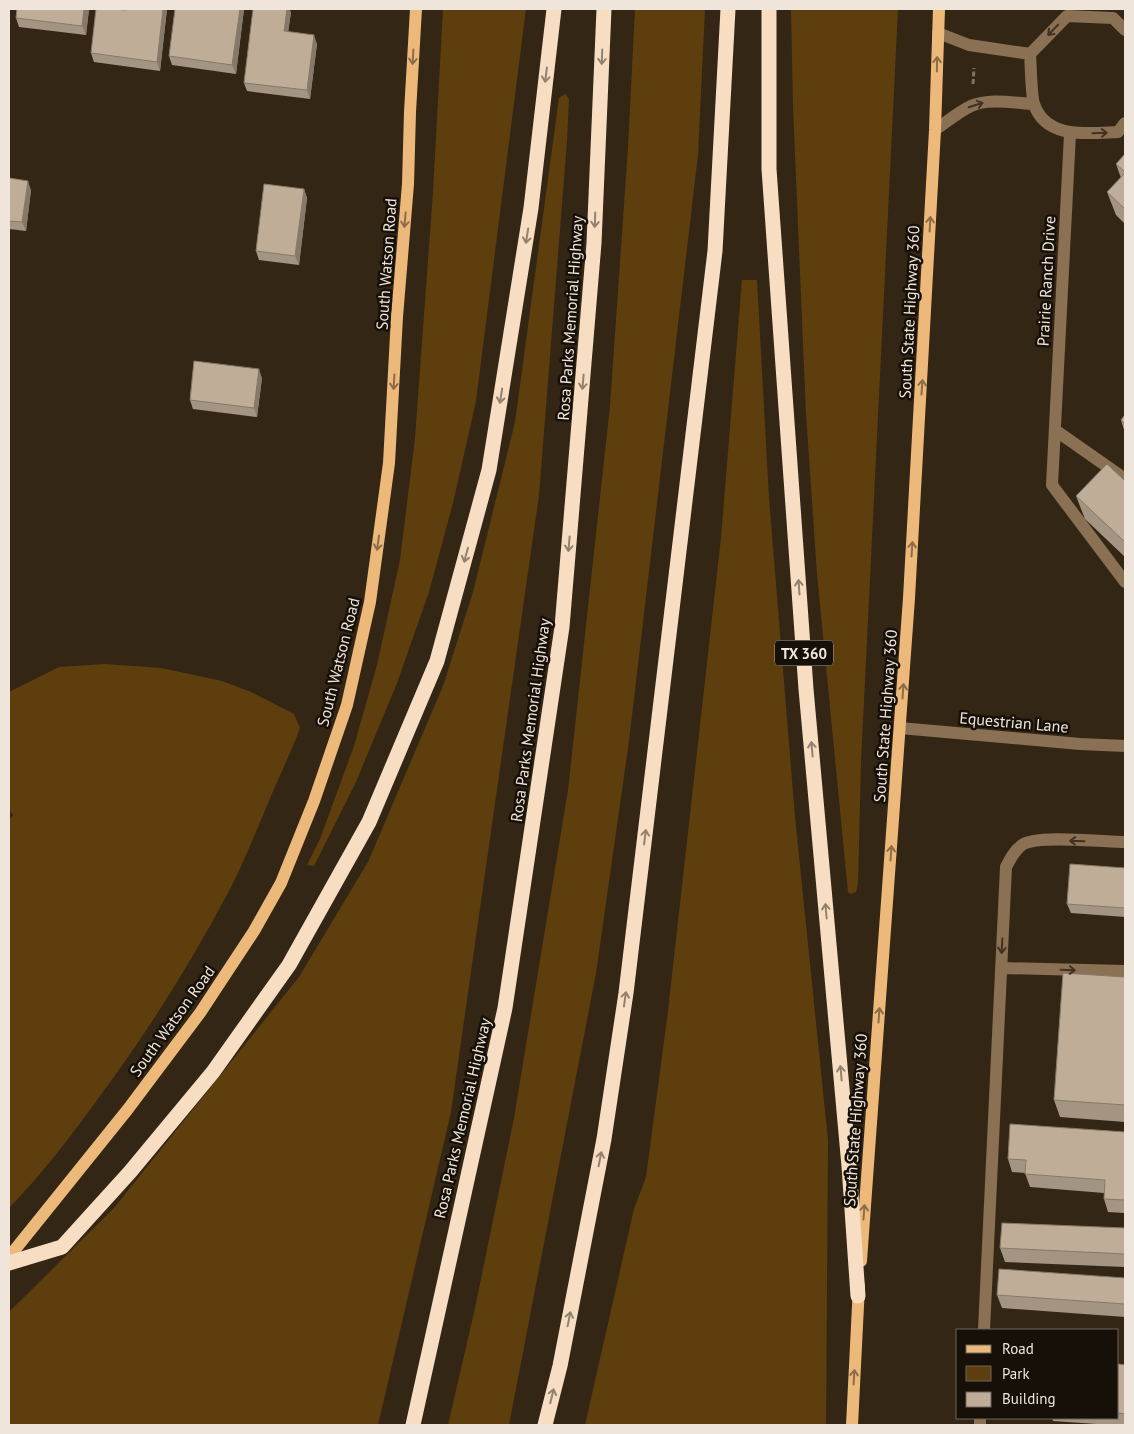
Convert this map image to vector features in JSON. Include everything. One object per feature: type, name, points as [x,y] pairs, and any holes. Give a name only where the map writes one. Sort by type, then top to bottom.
[{"type":"highway","points":[[9,1263],[62,1247],[130,1172],[206,1079],[288,965],[369,822],[437,661],[489,470],[531,208],[554,9]]},
{"type":"highway","name":"Rosa Parks Memorial Highway","points":[[413,1425],[505,1008],[562,627],[594,243],[604,9]]},
{"type":"highway","points":[[545,1425],[560,1366],[604,1139],[626,993],[715,251],[728,9]]},
{"type":"highway","name":"TX 360","points":[[769,9],[769,168],[806,689],[849,1166],[858,1296]]},
{"type":"main road","name":"South Watson Road","points":[[9,1257],[128,1109],[200,1013],[254,931],[281,883],[314,801],[347,705],[370,602],[390,463],[397,317],[408,184],[416,9]]},
{"type":"main road","name":"South State Highway 360","points":[[852,1425],[858,1296],[900,728],[922,378],[935,130],[939,9]]},
{"type":"street","points":[[1125,30],[1113,18],[1068,12],[1030,54],[1034,104],[1043,119],[1055,128],[1070,134],[1118,132],[1125,123]]},
{"type":"street","points":[[938,33],[969,45],[1030,54]]},
{"type":"street","points":[[935,130],[972,105],[985,102],[1034,104]]},
{"type":"street","name":"Prairie Ranch Drive","points":[[1070,134],[1052,485],[1125,582]]},
{"type":"street","points":[[1055,430],[1125,479]]},
{"type":"street","name":"Equestrian Lane","points":[[900,728],[1080,744],[1125,746]]},
{"type":"street","points":[[984,1329],[1006,867],[1014,852],[1023,844],[1040,840],[1125,842]]},
{"type":"street","points":[[1001,968],[1125,971]]},
{"type":"path","points":[[973,87],[975,62]]},
{"type":"green space","points":[[443,9],[526,9],[476,401],[453,503],[429,592],[397,683],[356,782],[314,866],[307,865],[320,839],[354,746],[377,665],[400,560],[415,438],[433,192]]},
{"type":"green space","points":[[635,9],[705,9],[698,155],[629,741],[596,973],[509,1425],[448,1425],[475,1308],[514,1118],[568,790],[610,406],[628,147]]},
{"type":"green space","points":[[791,9],[898,9],[861,762],[858,883],[856,892],[851,894],[848,892],[817,574],[806,414],[793,107]]},
{"type":"green space","points":[[565,94],[569,99],[567,141],[539,495],[451,1112],[378,1425],[9,1425],[9,1312],[114,1208],[299,977],[368,862],[443,686],[473,592],[515,422],[559,98]]},
{"type":"green space","points":[[742,280],[757,280],[769,498],[795,817],[828,1140],[826,1425],[585,1425],[634,1209],[646,1177],[668,1011],[721,538]]},
{"type":"green space","points":[[105,664],[161,668],[222,681],[251,692],[294,714],[300,728],[234,880],[215,918],[184,970],[135,1047],[68,1140],[9,1208],[9,820],[13,815],[9,809],[9,692],[59,667]]},
{"type":"building","points":[[17,9],[84,9],[82,26],[16,18]]},
{"type":"building","points":[[96,9],[163,9],[157,62],[91,53]]},
{"type":"building","points":[[175,9],[240,9],[232,65],[169,56]]},
{"type":"building","points":[[253,9],[287,9],[284,31],[314,35],[307,90],[244,83]]},
{"type":"building","points":[[1125,154],[1125,172],[1116,164]]},
{"type":"building","points":[[1125,173],[1125,209],[1107,192]]},
{"type":"building","points":[[9,178],[28,181],[22,222],[9,221]]},
{"type":"building","points":[[264,184],[304,189],[295,256],[256,251]]},
{"type":"building","points":[[194,361],[259,369],[254,408],[190,400]]},
{"type":"building","points":[[1125,415],[1125,424],[1121,420]]},
{"type":"building","points":[[1107,464],[1125,481],[1125,542],[1076,496]]},
{"type":"building","points":[[1070,864],[1125,868],[1125,908],[1067,904]]},
{"type":"building","points":[[1063,973],[1125,977],[1125,1105],[1054,1100]]},
{"type":"building","points":[[1010,1124],[1125,1132],[1125,1200],[1104,1199],[1105,1180],[1025,1174],[1026,1160],[1008,1159]]},
{"type":"building","points":[[1002,1223],[1125,1228],[1125,1254],[1000,1248]]},
{"type":"building","points":[[999,1269],[1125,1278],[1125,1304],[997,1295]]},
{"type":"building","points":[[1119,1364],[1125,1365],[1125,1414],[1119,1413]]}]
